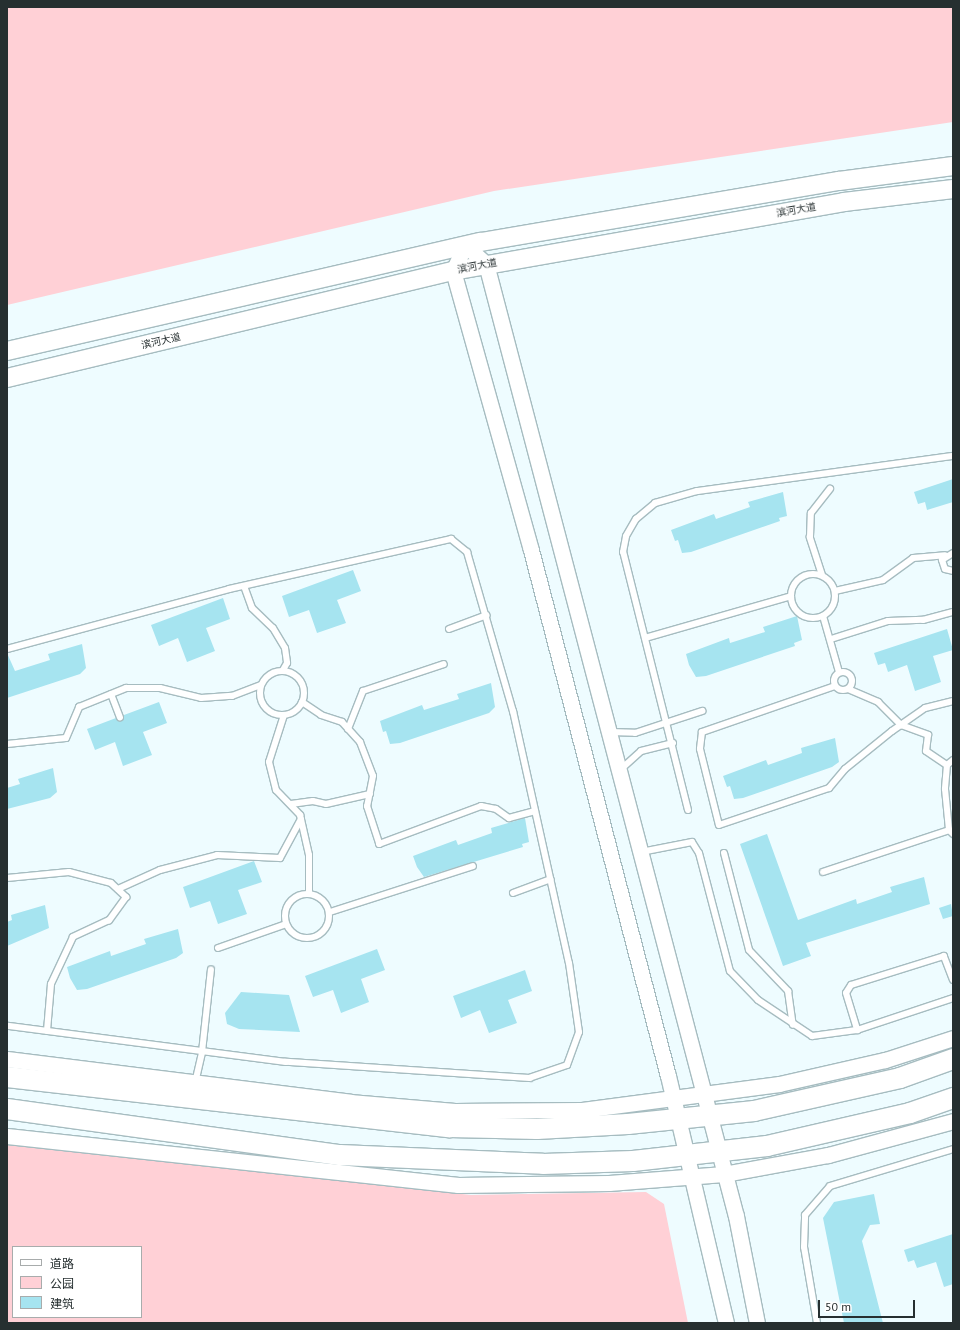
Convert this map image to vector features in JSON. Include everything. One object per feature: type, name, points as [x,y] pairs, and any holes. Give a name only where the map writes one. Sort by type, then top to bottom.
[{"type":"main road","points":[[7,351],[466,245],[839,181],[953,166]]},
{"type":"main road","name":"滨河大道","points":[[7,378],[486,264],[844,202],[953,189]]},
{"type":"main road","points":[[7,1077],[193,1092],[449,1127],[537,1129],[679,1119],[754,1111],[900,1078],[953,1059]]},
{"type":"main road","points":[[7,1109],[340,1155],[426,1161],[543,1164],[688,1156],[767,1146],[895,1117],[953,1098]]},
{"type":"street","points":[[726,1323],[694,1176],[531,550],[453,271],[466,245],[486,264],[620,770],[719,1153],[757,1323]]},
{"type":"street","points":[[7,1058],[193,1092],[455,1111],[582,1110],[779,1084],[870,1064],[953,1038]]},
{"type":"street","points":[[7,1136],[458,1185],[609,1183],[724,1174],[828,1155],[953,1121]]},
{"type":"lane","points":[[688,810],[668,723],[623,552],[626,536],[636,519],[655,503],[705,490],[953,456]]},
{"type":"lane","points":[[791,596],[802,615],[823,616],[834,605],[835,591],[822,575],[810,537],[811,513],[830,489]]},
{"type":"lane","points":[[7,649],[244,586],[451,539],[468,552],[487,615],[551,879],[569,963],[579,1032],[567,1065],[530,1078],[286,1062],[7,1026]]},
{"type":"lane","points":[[835,591],[883,580],[913,558],[953,553]]},
{"type":"lane","points":[[945,555],[943,566],[952,573]]},
{"type":"lane","points":[[646,638],[791,596],[801,577],[822,575]]},
{"type":"lane","points":[[244,586],[252,608],[273,628],[285,648],[283,670]]},
{"type":"lane","points":[[831,639],[888,621],[923,620],[953,612]]},
{"type":"lane","points":[[449,629],[487,615]]},
{"type":"lane","points":[[823,616],[831,639],[839,672]]},
{"type":"lane","points":[[348,729],[363,691],[444,664]]},
{"type":"lane","points":[[7,744],[66,738],[79,707],[126,688],[160,688],[201,698],[232,696],[260,685],[269,674],[283,670],[301,681],[302,702]]},
{"type":"lane","points":[[848,689],[852,678],[845,672],[839,672],[835,676],[835,686],[839,690],[848,689],[878,702],[901,725],[928,735],[926,751],[947,765]]},
{"type":"lane","points":[[260,685],[264,707],[284,715]]},
{"type":"lane","points":[[835,686],[702,732],[700,749],[719,825],[829,788],[845,769],[925,708],[953,701]]},
{"type":"lane","points":[[111,694],[120,717]]},
{"type":"lane","points":[[302,702],[321,715],[342,722],[360,742],[373,776],[367,806],[379,844],[481,806],[496,809],[509,818],[535,811]]},
{"type":"lane","points":[[302,702],[284,715],[269,762],[276,790],[291,804],[301,819],[309,855],[309,894]]},
{"type":"lane","points":[[610,732],[634,733],[702,711]]},
{"type":"lane","points":[[620,770],[641,751],[673,743]]},
{"type":"lane","points":[[823,872],[951,832],[945,789],[947,765],[953,760]]},
{"type":"lane","points":[[291,804],[326,804],[370,794]]},
{"type":"lane","points":[[118,889],[160,870],[217,855],[280,858],[301,819]]},
{"type":"lane","points":[[641,852],[692,842],[699,853],[730,972],[758,1000],[793,1025],[812,1036],[857,1030],[953,998]]},
{"type":"lane","points":[[724,853],[749,950],[788,991],[793,1025]]},
{"type":"lane","points":[[330,912],[473,866]]},
{"type":"lane","points":[[7,878],[69,872],[111,883],[126,897],[109,920],[73,936],[60,959],[51,984],[47,1031]]},
{"type":"lane","points":[[513,893],[551,879]]},
{"type":"lane","points":[[309,894],[322,899],[330,912],[324,932],[310,938],[296,935],[286,924],[290,902],[309,894]]},
{"type":"lane","points":[[218,948],[286,924]]},
{"type":"lane","points":[[857,1030],[846,993],[850,985],[944,956],[953,980]]},
{"type":"lane","points":[[193,1092],[202,1052],[211,969]]},
{"type":"lane","points":[[817,1323],[804,1247],[805,1214],[830,1186],[953,1149]]},
{"type":"green space","points":[[7,7],[953,7],[953,122],[494,191],[7,305]]},
{"type":"green space","points":[[7,1145],[471,1195],[646,1192],[664,1204],[688,1323],[7,1323]]},
{"type":"building","points":[[953,479],[953,502],[927,510],[925,502],[918,504],[914,492]]},
{"type":"building","points":[[783,492],[787,516],[779,518],[780,521],[691,552],[682,553],[678,540],[675,541],[671,530],[714,514],[716,519],[750,507],[748,502]]},
{"type":"building","points":[[353,570],[361,591],[337,600],[346,623],[317,633],[309,610],[289,617],[282,596]]},
{"type":"building","points":[[223,598],[230,619],[206,628],[215,651],[187,662],[178,638],[159,646],[151,625]]},
{"type":"building","points":[[797,616],[802,640],[794,643],[795,646],[706,676],[696,677],[689,665],[686,654],[729,638],[730,643],[765,632],[763,627]]},
{"type":"building","points":[[947,629],[953,650],[933,656],[941,682],[915,691],[907,665],[888,672],[885,663],[878,665],[874,653]]},
{"type":"building","points":[[82,644],[86,668],[80,674],[7,698],[7,653],[15,671],[50,660],[48,654]]},
{"type":"building","points":[[491,683],[495,707],[489,713],[400,743],[390,744],[386,731],[383,732],[380,721],[422,705],[424,710],[459,699],[457,694]]},
{"type":"building","points":[[159,702],[167,723],[143,732],[152,755],[123,766],[115,742],[95,750],[87,729],[116,718],[121,721],[124,715]]},
{"type":"building","points":[[835,738],[839,762],[832,767],[743,798],[734,799],[730,786],[727,787],[723,776],[766,760],[768,765],[802,753],[801,748]]},
{"type":"building","points":[[53,768],[57,792],[50,798],[7,809],[7,788],[20,784],[18,779]]},
{"type":"building","points":[[525,818],[529,842],[522,844],[523,847],[424,877],[417,867],[413,856],[456,840],[458,845],[492,833],[491,828]]},
{"type":"building","points":[[767,834],[798,920],[856,899],[857,904],[892,892],[890,887],[924,877],[930,904],[806,943],[811,956],[783,966],[740,844]]},
{"type":"building","points":[[254,861],[262,882],[238,890],[247,914],[218,924],[210,901],[190,908],[183,887]]},
{"type":"building","points":[[951,904],[953,916],[943,919],[939,908]]},
{"type":"building","points":[[45,905],[49,928],[7,946],[7,922],[12,920],[11,915]]},
{"type":"building","points":[[178,929],[183,953],[176,958],[87,989],[77,990],[70,978],[67,967],[110,951],[111,956],[146,944],[144,939]]},
{"type":"building","points":[[377,949],[385,970],[361,979],[369,1002],[341,1013],[333,990],[313,997],[305,976]]},
{"type":"building","points":[[525,970],[532,991],[508,1000],[517,1023],[489,1033],[480,1010],[461,1018],[453,996]]},
{"type":"building","points":[[241,992],[289,995],[300,1032],[239,1029],[227,1024],[225,1013]]},
{"type":"building","points":[[874,1194],[880,1224],[870,1225],[862,1241],[883,1323],[844,1323],[823,1218],[834,1202]]},
{"type":"building","points":[[953,1234],[953,1284],[944,1287],[936,1262],[917,1268],[914,1260],[908,1262],[904,1250]]}]
